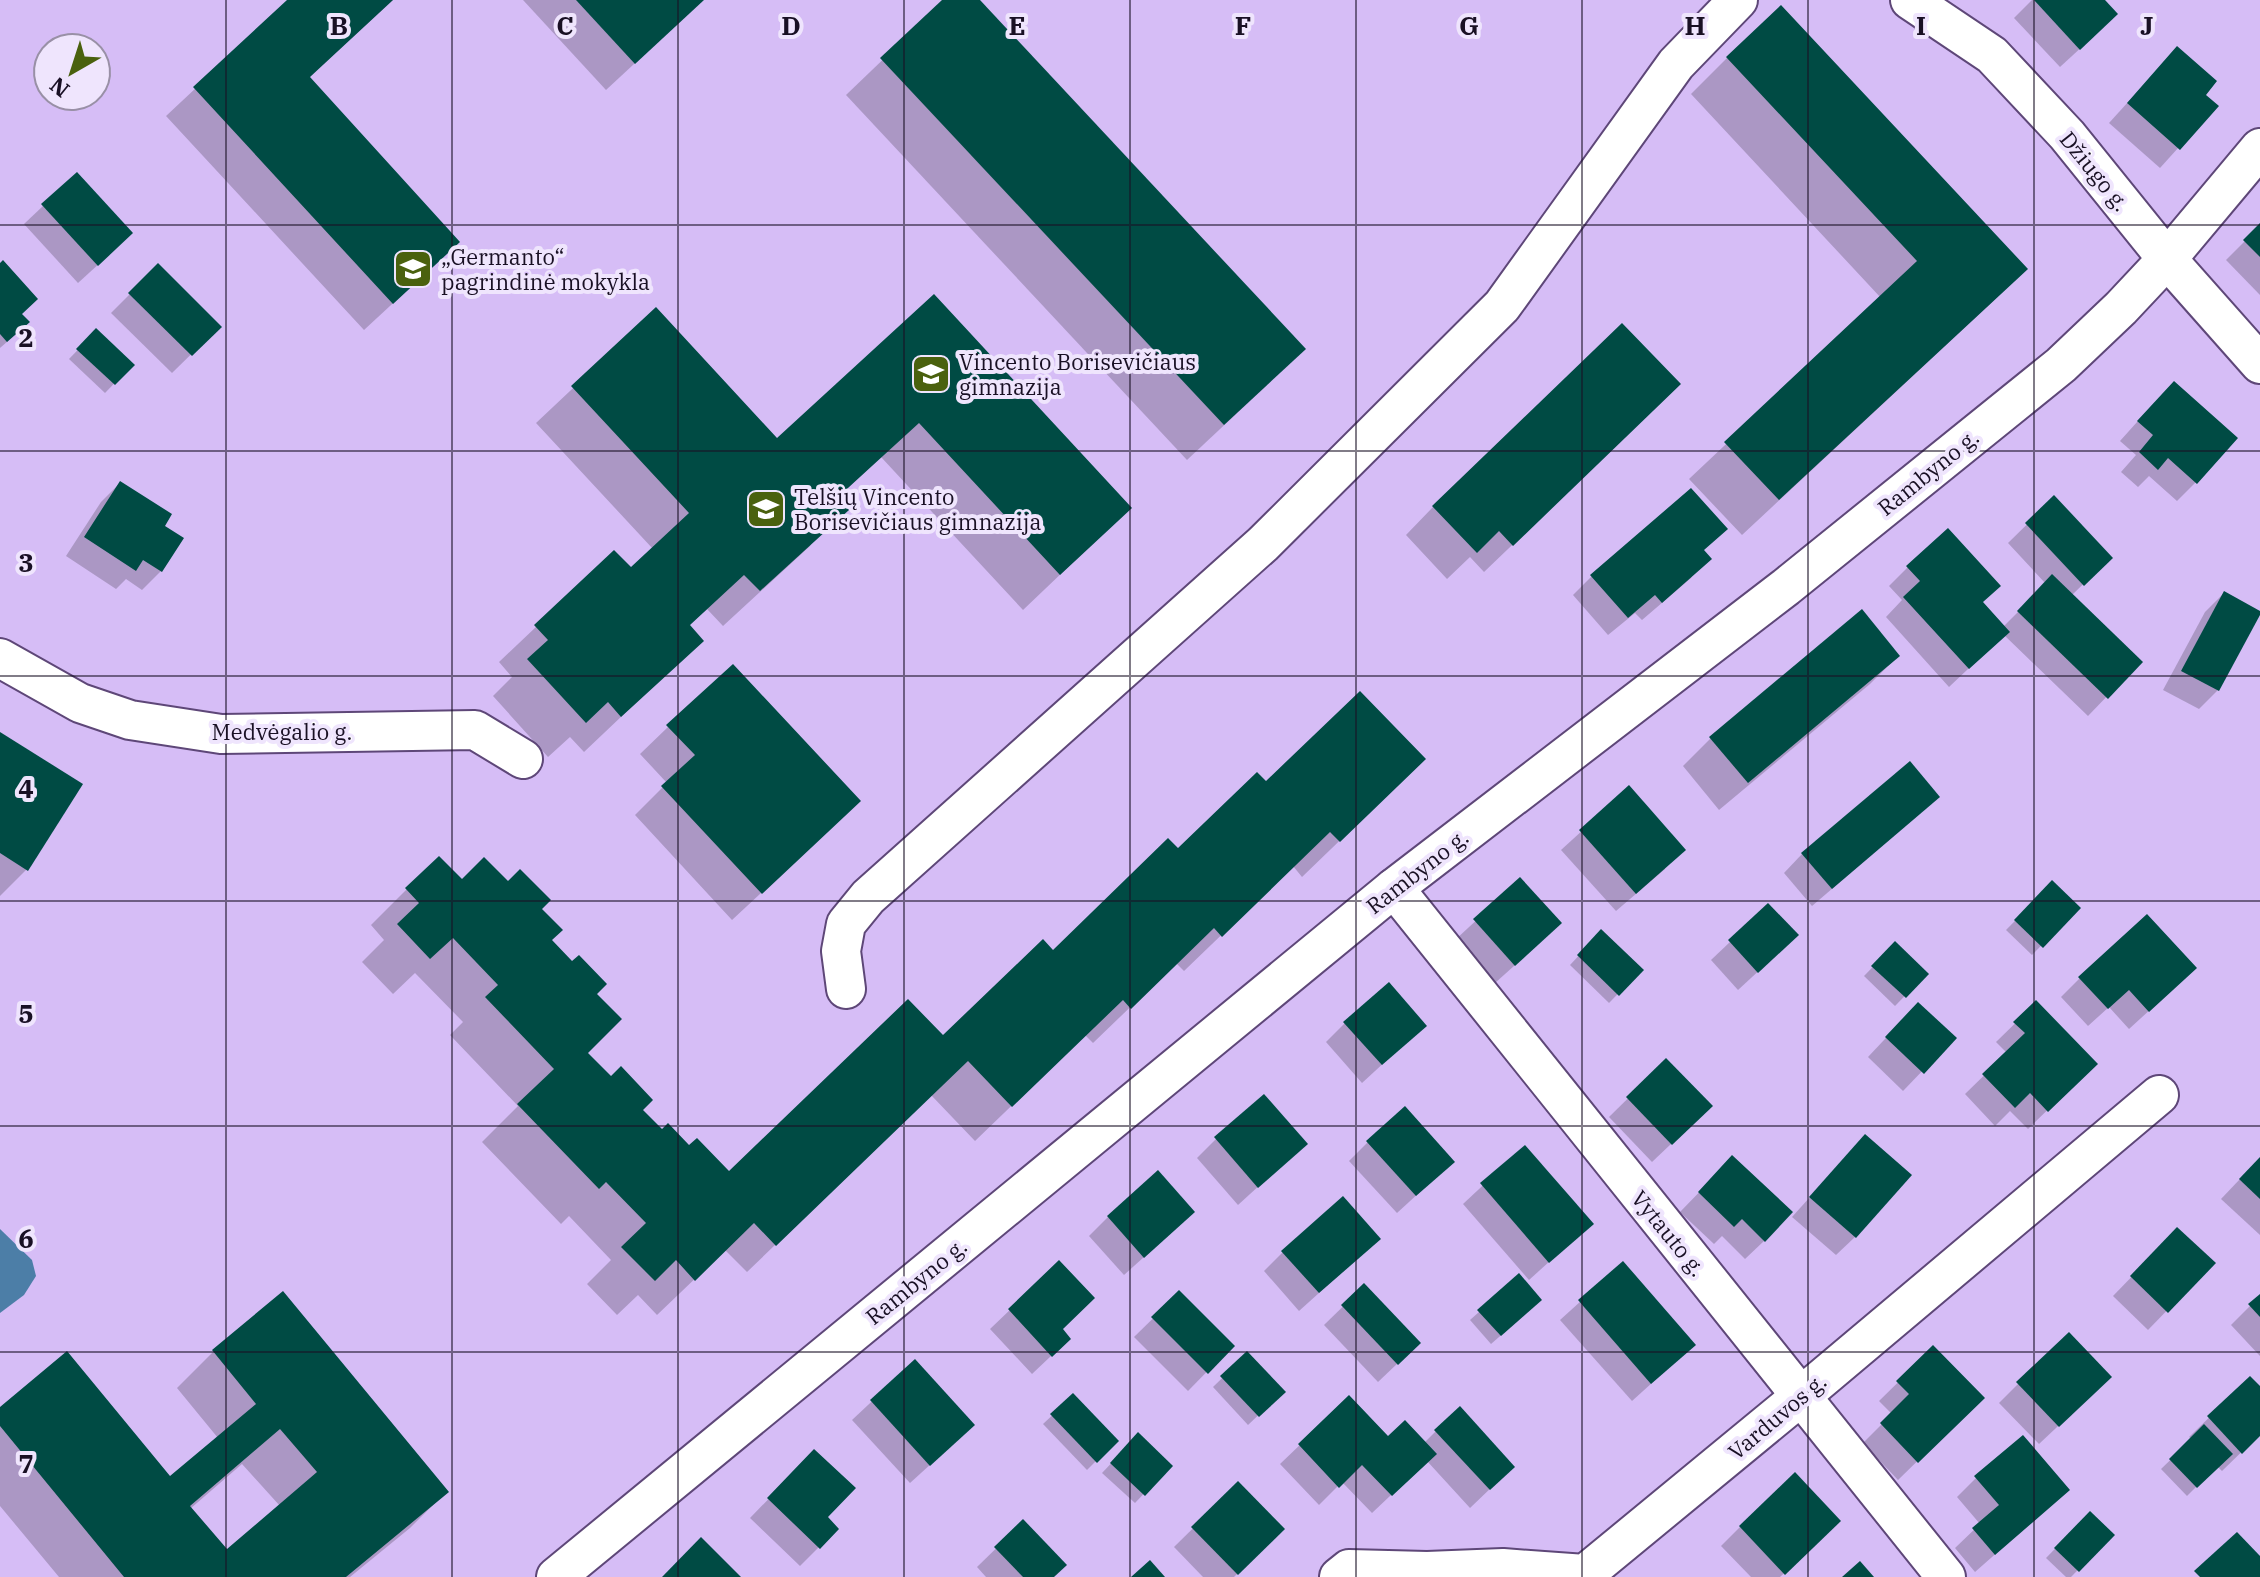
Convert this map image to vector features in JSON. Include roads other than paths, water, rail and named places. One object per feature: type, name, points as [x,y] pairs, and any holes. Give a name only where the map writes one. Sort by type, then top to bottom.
[{"type":"street","points":[[846,989],[841,951],[846,924],[868,897],[1263,544],[1502,306],[1676,64],[1738,0]]},
{"type":"street","name":"Džiugo g.","points":[[1910,0],[1992,55],[2067,135],[2167,259],[2260,364]]},
{"type":"street","name":"Rambyno g.","points":[[556,1577],[1394,888],[1786,587],[2049,375],[2121,308],[2167,259],[2260,148]]},
{"type":"street","name":"Medvėgalio g.","points":[[0,658],[80,703],[130,720],[221,734],[475,730],[523,759]]},
{"type":"street","name":"Vytauto g.","points":[[1394,888],[1946,1577]]},
{"type":"street","name":"Varduvos g.","points":[[1339,1577],[1349,1569],[1427,1571],[1503,1568],[1585,1574],[2159,1095]]},
{"type":"water","points":[[0,1229],[32,1260],[36,1276],[24,1295],[0,1313]]},
{"type":"place","name":"„Germanto“ pagrindinė mokykla","points":[[413,269]]},
{"type":"place","name":"Vincento Borisevičiaus gimnazija","points":[[931,374]]},
{"type":"place","name":"Telšių Vincento Borisevičiaus gimnazija","points":[[766,509]]}]
